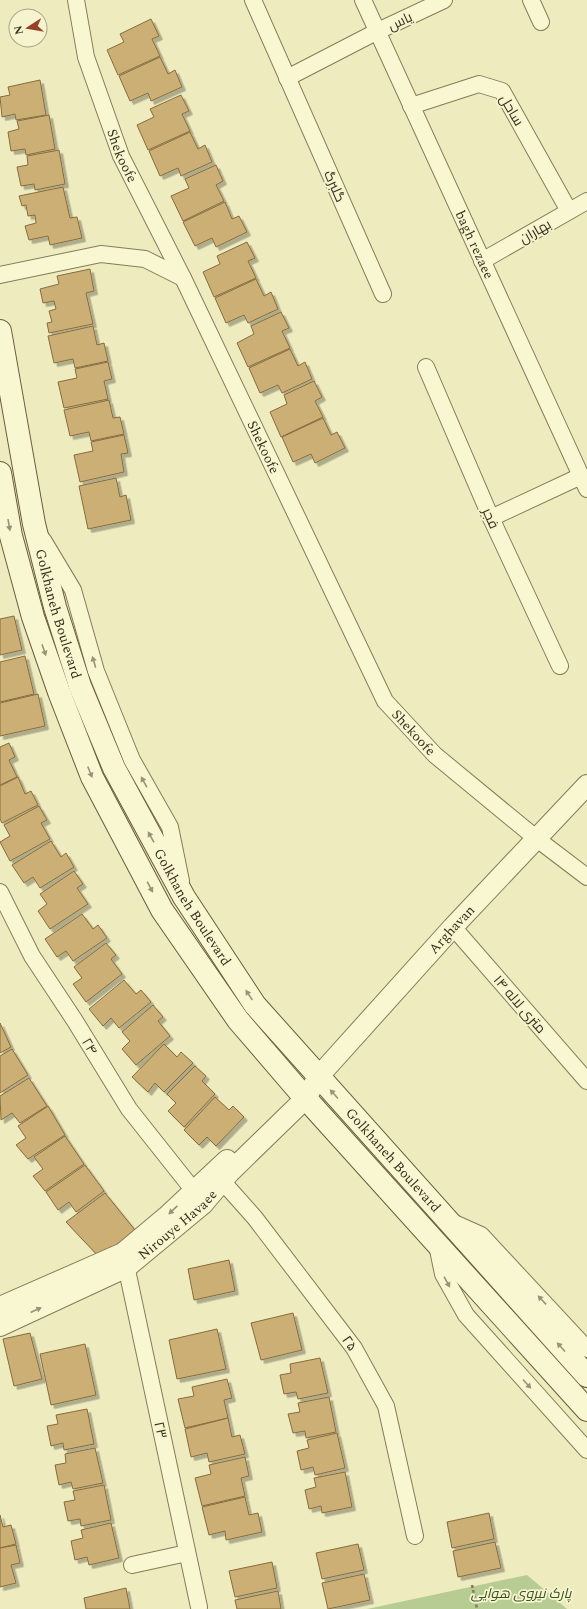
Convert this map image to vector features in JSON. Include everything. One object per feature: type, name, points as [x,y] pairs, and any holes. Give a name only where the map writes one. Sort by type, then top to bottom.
[{"type":"main road","name":"Golkhaneh Boulevard","points":[[0,331],[34,524],[55,607],[80,686],[114,768],[184,897],[255,1005],[587,1376]]},
{"type":"main road","name":"Golkhaneh Boulevard","points":[[0,473],[11,536],[33,617],[59,692],[92,777],[162,910],[238,1020],[437,1245],[587,1410]]},
{"type":"street","name":"Shekoofe","points":[[76,0],[86,57],[121,156],[183,278],[384,702],[435,755],[537,839],[587,876]]},
{"type":"street","name":"گلبرگ","points":[[253,0],[383,294]]},
{"type":"street","name":"bagh rezaee","points":[[363,0],[584,482]]},
{"type":"street","name":"یاس","points":[[378,31],[444,0]]},
{"type":"street","points":[[530,0],[541,22]]},
{"type":"street","points":[[287,78],[378,31]]},
{"type":"street","name":"ساحل","points":[[411,106],[479,84],[502,91],[568,211]]},
{"type":"street","name":"بهاران","points":[[482,261],[587,201]]},
{"type":"street","points":[[0,275],[101,254],[146,259],[183,278]]},
{"type":"street","name":"فجر","points":[[426,367],[491,518],[560,666]]},
{"type":"street","points":[[491,518],[584,482]]},
{"type":"street","name":"Arghavan","points":[[302,1094],[453,927],[587,785]]},
{"type":"street","name":"۲۴","points":[[0,892],[32,956],[129,1110],[198,1198]]},
{"type":"street","name":"۱۴ متری لاله","points":[[453,927],[587,1081]]},
{"type":"street","name":"Nirouye Havaee","points":[[198,1198],[223,1182],[230,1172],[302,1094]]},
{"type":"street","name":"Nirouye Havaee","points":[[0,1326],[125,1260],[198,1198],[302,1094]]},
{"type":"street","name":"۲۵","points":[[223,1182],[255,1218],[354,1348],[386,1406],[415,1536]]},
{"type":"street","points":[[446,1219],[481,1235],[587,1350]]},
{"type":"street","points":[[437,1245],[443,1274],[466,1315],[587,1450]]},
{"type":"street","name":"Nirouye Havaee","points":[[0,1307],[125,1260]]},
{"type":"street","name":"۲۳","points":[[125,1260],[186,1553],[199,1606]]},
{"type":"street","points":[[132,1565],[186,1553]]},
{"type":"path","points":[[472,1585],[477,1609]]},
{"type":"green space","name":"پارک نیروی هوایی","points":[[527,1575],[567,1609],[367,1609]]},
{"type":"building","points":[[151,19],[159,36],[152,39],[160,56],[118,75],[107,50],[124,42],[120,34]]},
{"type":"building","points":[[160,57],[168,74],[175,70],[182,87],[151,101],[148,93],[130,101],[119,76]]},
{"type":"building","points":[[40,80],[46,115],[16,120],[15,114],[2,117],[0,97],[10,95],[8,87]]},
{"type":"building","points":[[181,95],[189,111],[182,114],[190,131],[148,150],[137,125],[154,117],[150,109]]},
{"type":"building","points":[[49,115],[55,149],[26,155],[25,149],[11,151],[8,132],[19,129],[17,121]]},
{"type":"building","points":[[190,132],[198,149],[205,145],[212,162],[181,176],[178,168],[160,176],[149,151]]},
{"type":"building","points":[[59,150],[65,184],[35,190],[34,184],[21,186],[17,167],[28,165],[27,156]]},
{"type":"building","points":[[216,165],[223,181],[216,185],[224,201],[183,221],[171,196],[189,188],[185,179]]},
{"type":"building","points":[[63,187],[70,218],[77,217],[82,238],[50,245],[48,236],[29,240],[25,226],[36,223],[35,215],[28,216],[26,205],[22,206],[19,196]]},
{"type":"building","points":[[225,202],[232,219],[239,216],[247,232],[216,247],[212,238],[195,246],[183,222]]},
{"type":"building","points":[[247,242],[255,258],[248,261],[256,278],[214,297],[203,272],[220,264],[217,256]]},
{"type":"building","points":[[90,269],[94,291],[86,293],[93,324],[49,333],[47,323],[52,322],[49,311],[56,309],[54,301],[43,303],[40,289],[59,284],[57,276]]},
{"type":"building","points":[[256,279],[264,296],[271,292],[278,309],[248,323],[244,315],[226,323],[215,298]]},
{"type":"building","points":[[281,312],[289,328],[282,331],[290,348],[248,367],[237,343],[254,334],[251,326]]},
{"type":"building","points":[[93,326],[97,345],[104,343],[108,361],[75,368],[73,359],[54,363],[48,336]]},
{"type":"building","points":[[290,349],[298,366],[305,362],[312,379],[282,393],[278,385],[260,393],[249,368]]},
{"type":"building","points":[[108,362],[112,379],[104,381],[108,399],[64,408],[58,382],[77,378],[75,369]]},
{"type":"building","points":[[314,381],[322,397],[315,401],[323,417],[281,437],[270,412],[287,404],[284,395]]},
{"type":"building","points":[[109,400],[113,418],[120,417],[124,434],[91,441],[89,432],[70,436],[64,410]]},
{"type":"building","points":[[323,418],[331,435],[337,432],[345,448],[315,463],[311,454],[293,462],[282,437]]},
{"type":"building","points":[[124,435],[128,453],[121,454],[124,472],[80,482],[74,455],[93,451],[91,442]]},
{"type":"building","points":[[116,478],[120,497],[126,495],[131,520],[88,529],[79,486]]},
{"type":"building","points":[[14,616],[22,650],[0,655],[0,619]]},
{"type":"building","points":[[25,656],[34,694],[0,702],[0,662]]},
{"type":"building","points":[[38,694],[45,726],[0,736],[0,703]]},
{"type":"building","points":[[9,743],[15,757],[9,760],[17,777],[0,785],[0,747]]},
{"type":"building","points":[[18,777],[25,794],[31,791],[38,805],[2,823],[0,819],[0,786]]},
{"type":"building","points":[[39,806],[47,820],[41,823],[50,839],[10,861],[0,842],[10,836],[4,825]]},
{"type":"building","points":[[51,841],[61,857],[66,853],[74,867],[40,888],[33,877],[24,883],[12,865]]},
{"type":"building","points":[[74,871],[83,884],[77,888],[88,904],[50,929],[38,911],[47,904],[40,894]]},
{"type":"building","points":[[82,914],[93,929],[98,925],[107,938],[73,961],[66,951],[57,957],[45,939]]},
{"type":"building","points":[[106,943],[116,955],[111,959],[122,974],[86,1002],[73,984],[82,978],[74,967]]},
{"type":"building","points":[[124,980],[136,994],[141,990],[151,1002],[119,1028],[111,1018],[103,1026],[89,1009]]},
{"type":"building","points":[[153,1005],[163,1017],[158,1021],[170,1036],[136,1065],[122,1049],[130,1041],[122,1032]]},
{"type":"building","points":[[0,1023],[11,1047],[0,1053]]},
{"type":"building","points":[[164,1044],[177,1057],[181,1052],[193,1063],[164,1092],[155,1083],[148,1092],[132,1077]]},
{"type":"building","points":[[12,1049],[28,1075],[0,1093],[0,1056]]},
{"type":"building","points":[[195,1066],[206,1076],[202,1081],[215,1094],[184,1127],[168,1111],[176,1103],[167,1094]]},
{"type":"building","points":[[29,1078],[47,1106],[20,1123],[12,1113],[1,1120],[0,1096]]},
{"type":"building","points":[[215,1097],[229,1110],[233,1106],[244,1117],[216,1146],[207,1137],[199,1145],[184,1130]]},
{"type":"building","points":[[48,1106],[65,1135],[28,1159],[16,1145],[26,1138],[18,1126]]},
{"type":"building","points":[[65,1136],[84,1164],[45,1191],[33,1176],[43,1169],[34,1157]]},
{"type":"building","points":[[85,1165],[104,1191],[76,1212],[69,1202],[58,1210],[46,1192]]},
{"type":"building","points":[[105,1193],[135,1230],[101,1259],[66,1222]]},
{"type":"building","points":[[229,1260],[235,1291],[194,1300],[188,1269]]},
{"type":"building","points":[[293,1313],[302,1350],[261,1360],[251,1323]]},
{"type":"building","points":[[217,1329],[226,1369],[177,1379],[169,1340]]},
{"type":"building","points":[[30,1333],[42,1379],[14,1386],[3,1339]]},
{"type":"building","points":[[85,1344],[96,1395],[51,1405],[40,1354]]},
{"type":"building","points":[[320,1358],[328,1393],[298,1399],[296,1392],[284,1394],[280,1375],[291,1373],[290,1364]]},
{"type":"building","points":[[227,1379],[232,1398],[224,1400],[228,1418],[185,1428],[178,1399],[194,1396],[192,1387]]},
{"type":"building","points":[[329,1397],[336,1432],[306,1438],[305,1431],[293,1433],[288,1414],[300,1412],[298,1403]]},
{"type":"building","points":[[87,1409],[94,1444],[64,1450],[63,1443],[51,1446],[47,1426],[58,1424],[56,1415]]},
{"type":"building","points":[[228,1418],[232,1437],[240,1435],[245,1454],[209,1462],[207,1453],[191,1457],[185,1429]]},
{"type":"building","points":[[337,1433],[345,1468],[315,1475],[313,1467],[301,1470],[297,1451],[309,1448],[307,1440]]},
{"type":"building","points":[[95,1448],[103,1483],[73,1489],[71,1482],[59,1485],[55,1465],[66,1463],[65,1454]]},
{"type":"building","points":[[245,1457],[249,1476],[241,1478],[245,1496],[202,1506],[195,1478],[211,1474],[209,1465]]},
{"type":"building","points":[[345,1472],[352,1507],[322,1513],[321,1506],[309,1509],[305,1490],[316,1487],[314,1478]]},
{"type":"building","points":[[104,1485],[111,1520],[81,1526],[80,1519],[68,1521],[64,1502],[75,1500],[73,1491]]},
{"type":"building","points":[[245,1497],[249,1515],[258,1513],[262,1532],[226,1540],[225,1531],[209,1535],[202,1507]]},
{"type":"building","points":[[489,1513],[494,1539],[452,1548],[447,1522]]},
{"type":"building","points":[[0,1515],[3,1527],[11,1525],[16,1544],[0,1548]]},
{"type":"building","points":[[111,1523],[119,1558],[89,1565],[87,1557],[75,1560],[71,1541],[83,1538],[81,1530]]},
{"type":"building","points":[[495,1542],[501,1568],[458,1577],[453,1551]]},
{"type":"building","points":[[358,1544],[364,1570],[322,1579],[316,1553]]},
{"type":"building","points":[[16,1545],[20,1563],[11,1565],[16,1583],[0,1587],[0,1548]]},
{"type":"building","points":[[272,1562],[277,1588],[235,1597],[229,1571]]},
{"type":"building","points":[[364,1574],[370,1600],[328,1609],[322,1583]]},
{"type":"building","points":[[126,1588],[130,1609],[86,1609],[84,1598]]},
{"type":"building","points":[[278,1591],[281,1609],[237,1609],[235,1600]]}]
